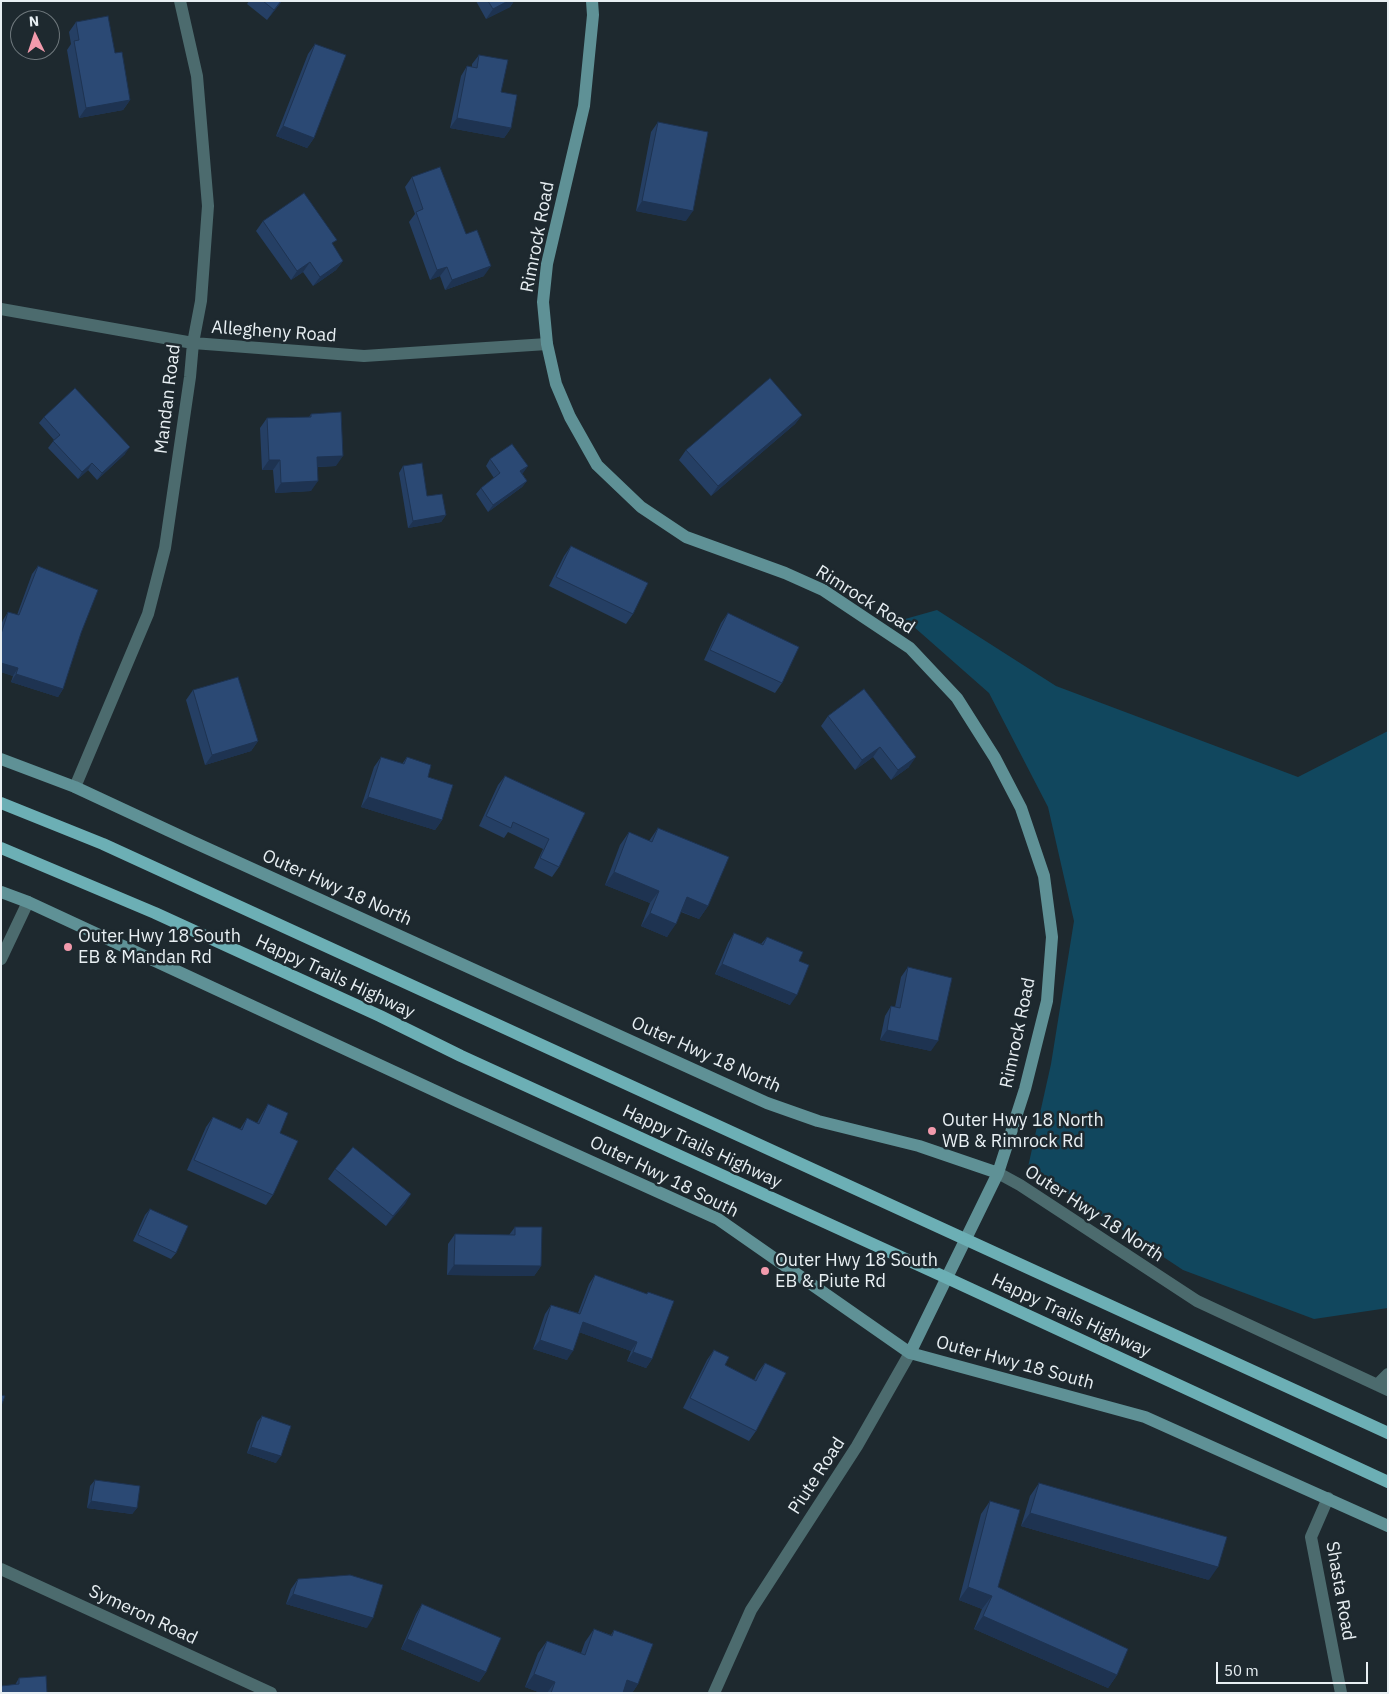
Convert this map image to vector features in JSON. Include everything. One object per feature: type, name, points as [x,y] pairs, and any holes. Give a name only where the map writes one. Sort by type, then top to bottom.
[{"type":"main road","name":"Happy Trails Highway","points":[[1,803],[103,844],[1388,1433]]},
{"type":"main road","name":"Happy Trails Highway","points":[[1,848],[155,913],[372,1012],[461,1056],[1388,1482]]},
{"type":"street","name":"Mandan Road","points":[[75,786],[148,614],[165,548],[190,377],[193,343],[201,301],[208,206],[196,76],[180,1]]},
{"type":"street","name":"Rimrock Road","points":[[592,1],[593,15],[584,106],[547,264],[543,302],[547,344],[556,384],[570,417],[597,465],[641,507],[686,537],[785,573],[823,590],[910,648],[957,698],[996,758],[1021,808],[1044,876],[1052,938],[1047,1001],[1025,1089],[998,1173],[947,1278]]},
{"type":"street","name":"Allegheny Road","points":[[1,308],[193,343],[364,356],[547,344]]},
{"type":"street","name":"Outer Hwy 18 North","points":[[1,759],[75,786],[191,841],[767,1103],[818,1121],[920,1146],[998,1173],[1020,1185],[1197,1301],[1382,1388]]},
{"type":"street","name":"Outer Hwy 18 South","points":[[1,892],[28,902],[718,1219],[910,1352],[1145,1417],[1388,1526]]},
{"type":"street","points":[[1,959],[28,902]]},
{"type":"street","name":"Piute Road","points":[[714,1693],[751,1610],[857,1446],[910,1352],[947,1278]]},
{"type":"street","points":[[1382,1388],[1388,1374]]},
{"type":"street","name":"Shasta Road","points":[[1328,1498],[1311,1537],[1341,1693]]},
{"type":"street","name":"Symeron Road","points":[[1,1569],[271,1693]]},
{"type":"shaded area","points":[[937,610],[1056,686],[1298,777],[1388,731],[1388,1308],[1314,1319],[1183,1270],[1028,1167],[1051,1064],[1074,921],[1048,807],[989,693],[905,619]]},
{"type":"building","points":[[263,1],[281,1],[274,10]]},
{"type":"building","points":[[488,1],[508,1],[493,9]]},
{"type":"building","points":[[108,16],[115,53],[122,52],[130,100],[86,108],[74,41],[79,40],[76,22]]},
{"type":"building","points":[[315,44],[346,55],[314,138],[283,126]]},
{"type":"building","points":[[479,55],[508,60],[501,92],[517,95],[511,128],[457,118],[467,66],[477,68]]},
{"type":"building","points":[[658,122],[708,132],[693,211],[642,201]]},
{"type":"building","points":[[440,167],[466,234],[477,230],[491,266],[452,280],[447,267],[437,270],[416,212],[423,209],[412,177]]},
{"type":"building","points":[[304,193],[337,240],[332,243],[343,261],[320,277],[310,262],[297,271],[263,221]]},
{"type":"building","points":[[770,378],[802,415],[718,486],[686,450]]},
{"type":"building","points":[[75,388],[130,447],[102,473],[92,463],[82,472],[53,441],[60,435],[44,417]]},
{"type":"building","points":[[341,412],[343,456],[317,457],[318,481],[281,483],[280,460],[269,460],[267,418],[311,417],[311,414]]},
{"type":"building","points":[[512,444],[528,466],[520,471],[527,481],[493,505],[481,488],[500,473],[490,459]]},
{"type":"building","points":[[422,463],[427,496],[442,494],[446,515],[413,521],[403,466]]},
{"type":"building","points":[[571,546],[648,583],[633,614],[556,577]]},
{"type":"building","points":[[38,566],[98,590],[81,633],[63,689],[16,674],[18,668],[1,663],[1,634],[8,612],[19,615]]},
{"type":"building","points":[[728,613],[799,647],[782,683],[710,650]]},
{"type":"building","points":[[238,677],[258,741],[212,755],[193,690]]},
{"type":"building","points":[[864,689],[916,757],[898,770],[880,747],[862,760],[828,716]]},
{"type":"building","points":[[381,757],[404,764],[407,757],[431,765],[428,777],[453,785],[442,820],[368,797]]},
{"type":"building","points":[[505,776],[585,813],[559,867],[540,858],[549,839],[513,822],[511,828],[486,816]]},
{"type":"building","points":[[658,828],[729,857],[708,906],[687,897],[676,924],[650,913],[659,891],[614,872],[629,832],[652,842]]},
{"type":"building","points":[[734,933],[763,945],[767,937],[803,952],[799,961],[809,965],[797,995],[722,964]]},
{"type":"building","points":[[908,967],[952,978],[938,1041],[887,1030],[891,1006],[900,1008]]},
{"type":"building","points":[[268,1104],[288,1113],[280,1133],[298,1141],[273,1195],[194,1160],[213,1117],[242,1130],[247,1118],[259,1124]]},
{"type":"building","points":[[353,1147],[411,1194],[393,1216],[335,1169]]},
{"type":"building","points":[[150,1209],[188,1226],[176,1253],[138,1235]]},
{"type":"building","points":[[515,1227],[542,1227],[541,1266],[454,1265],[455,1234],[515,1235]]},
{"type":"building","points":[[595,1275],[647,1294],[648,1292],[674,1301],[652,1359],[633,1352],[637,1342],[583,1322],[573,1351],[540,1340],[551,1305],[580,1314]]},
{"type":"building","points":[[714,1350],[729,1357],[725,1365],[756,1381],[765,1363],[786,1373],[756,1431],[690,1398]]},
{"type":"building","points":[[1,1395],[5,1396],[1,1406]]},
{"type":"building","points":[[262,1416],[291,1426],[281,1456],[251,1447]]},
{"type":"building","points":[[95,1480],[140,1486],[137,1508],[91,1501]]},
{"type":"building","points":[[1039,1483],[1227,1537],[1218,1567],[1030,1513]]},
{"type":"building","points":[[990,1501],[1020,1510],[998,1587],[1128,1649],[1117,1675],[983,1616],[992,1596],[968,1587]]},
{"type":"building","points":[[350,1575],[383,1585],[373,1618],[293,1594],[298,1579]]},
{"type":"building","points":[[422,1604],[501,1638],[486,1672],[407,1639]]},
{"type":"building","points":[[594,1629],[612,1636],[614,1630],[653,1644],[638,1684],[627,1680],[623,1693],[551,1693],[555,1682],[534,1674],[547,1641],[585,1655]]},
{"type":"building","points":[[46,1676],[47,1693],[1,1693],[1,1686],[19,1684],[19,1678]]},
{"type":"place","name":"Outer Hwy 18 South EB & Mandan Rd","points":[[68,947]]},
{"type":"place","name":"Outer Hwy 18 North WB & Rimrock Rd","points":[[932,1131]]},
{"type":"place","name":"Outer Hwy 18 South EB & Piute Rd","points":[[765,1271]]}]
